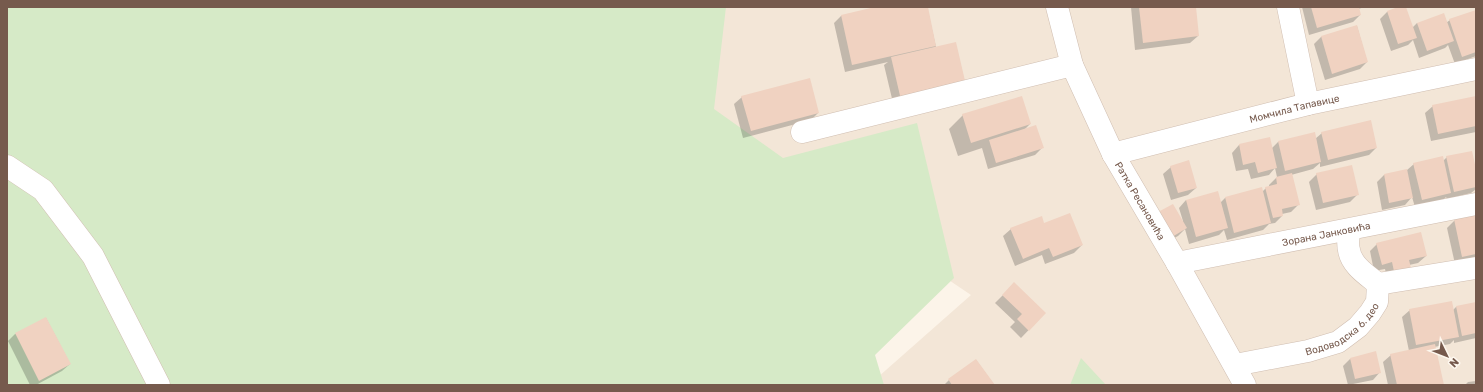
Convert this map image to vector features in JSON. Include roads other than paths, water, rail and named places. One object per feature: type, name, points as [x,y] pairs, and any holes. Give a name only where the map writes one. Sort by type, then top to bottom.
[{"type":"street","name":"Ратка Ресановића","points":[[1057,7],[1072,65],[1113,154],[1177,262],[1246,385]]},
{"type":"street","points":[[1288,7],[1308,104]]},
{"type":"street","points":[[802,132],[1072,65]]},
{"type":"street","name":"Момчила Тапавице","points":[[1113,154],[1308,104],[1476,69]]},
{"type":"street","points":[[7,166],[43,190],[93,256],[159,385]]},
{"type":"street","name":"Зорана Јанковића","points":[[1177,262],[1349,230],[1476,204]]},
{"type":"street","points":[[1349,230],[1348,250],[1353,261],[1361,270],[1378,284]]},
{"type":"street","name":"Водоводска 6. део","points":[[1235,365],[1308,351],[1338,342],[1358,327],[1370,313],[1377,302],[1378,284],[1476,268]]}]
